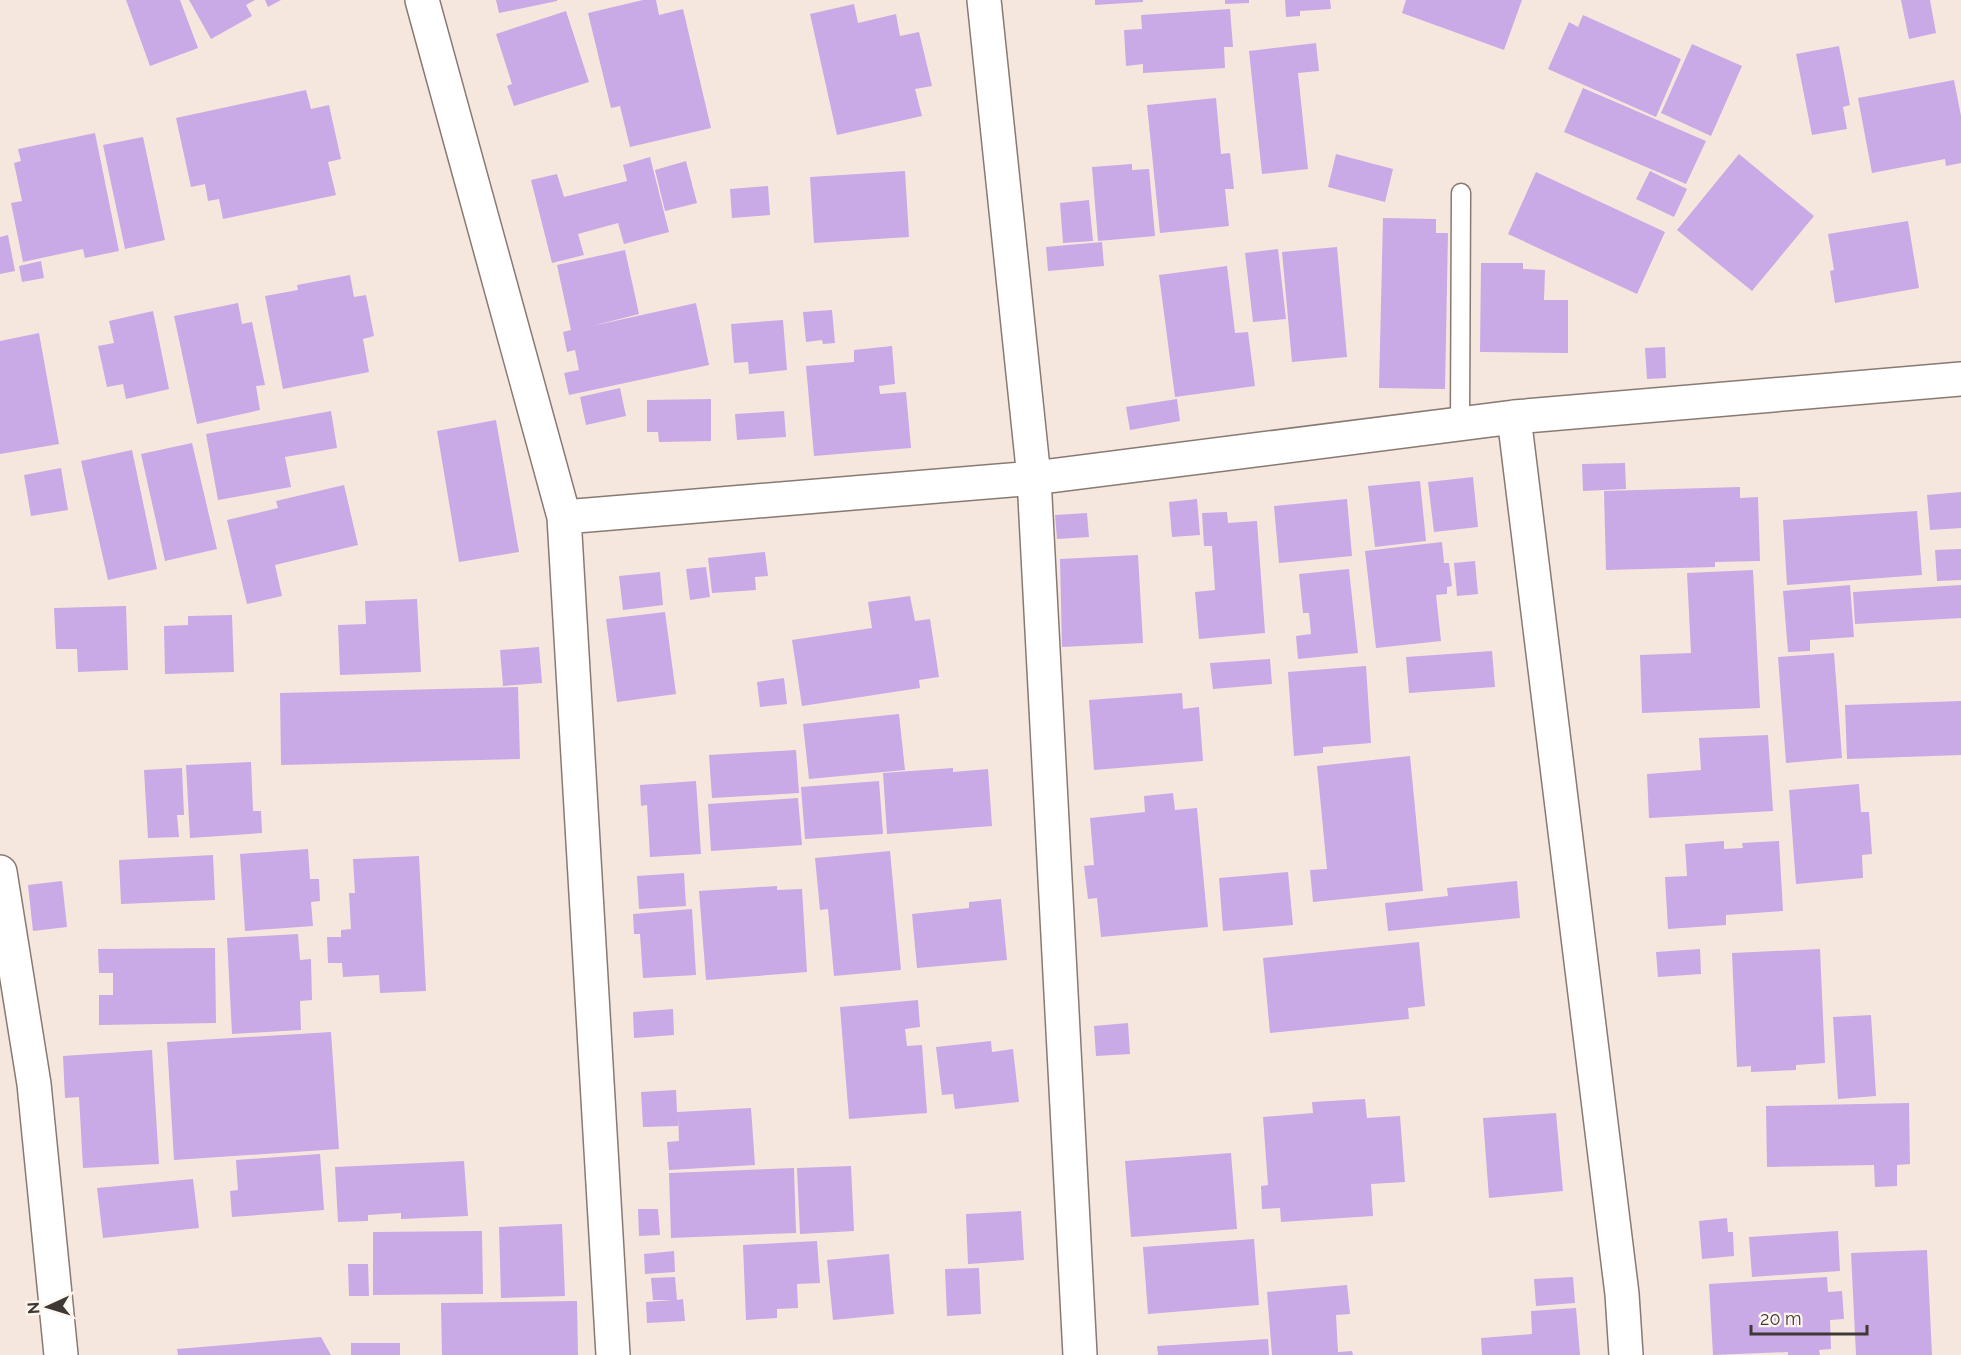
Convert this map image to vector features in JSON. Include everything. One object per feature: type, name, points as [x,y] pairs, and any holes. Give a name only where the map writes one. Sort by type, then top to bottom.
[{"type":"street","points":[[422,0],[564,517],[613,1355]]},
{"type":"street","points":[[984,0],[1034,478],[1080,1355]]},
{"type":"street","points":[[564,517],[1034,478],[1514,417],[1961,378]]},
{"type":"street","points":[[1514,417],[1622,1294],[1626,1355]]},
{"type":"street","points":[[0,872],[34,1084],[61,1355]]},
{"type":"lane","points":[[1460,424],[1461,193]]},
{"type":"building","points":[[126,0],[180,0],[198,48],[150,66]]},
{"type":"building","points":[[189,0],[255,0],[246,5],[252,16],[211,39]]},
{"type":"building","points":[[265,0],[281,0],[268,7]]},
{"type":"building","points":[[496,0],[557,0],[557,1],[499,13]]},
{"type":"building","points":[[643,0],[656,0],[659,15],[683,9],[711,128],[630,147],[620,106],[611,108],[588,13]]},
{"type":"building","points":[[1095,0],[1143,0],[1143,2],[1095,5]]},
{"type":"building","points":[[1225,0],[1249,0],[1249,3],[1225,4]]},
{"type":"building","points":[[1285,0],[1330,0],[1331,9],[1300,11],[1300,16],[1286,17]]},
{"type":"building","points":[[1406,0],[1522,0],[1504,50],[1402,13]]},
{"type":"building","points":[[1901,0],[1930,0],[1936,33],[1909,39]]},
{"type":"building","points":[[854,4],[858,23],[896,14],[900,36],[919,32],[932,86],[915,89],[922,116],[837,135],[810,14]]},
{"type":"building","points":[[1230,9],[1233,47],[1224,47],[1225,68],[1143,73],[1143,64],[1126,66],[1124,30],[1142,29],[1141,15]]},
{"type":"building","points":[[566,11],[589,82],[514,106],[507,86],[512,84],[496,34]]},
{"type":"building","points":[[1583,15],[1681,59],[1656,117],[1548,69],[1569,22],[1578,27]]},
{"type":"building","points":[[1316,43],[1319,71],[1298,73],[1308,169],[1262,174],[1249,51]]},
{"type":"building","points":[[1692,44],[1742,66],[1711,136],[1661,113]]},
{"type":"building","points":[[1839,46],[1850,105],[1843,107],[1847,129],[1812,135],[1796,54]]},
{"type":"building","points":[[1954,80],[1961,116],[1961,163],[1946,166],[1945,159],[1872,173],[1858,98]]},
{"type":"building","points":[[1583,88],[1706,141],[1686,184],[1564,132]]},
{"type":"building","points":[[306,90],[311,109],[329,105],[341,159],[328,162],[336,195],[223,219],[219,199],[208,201],[205,184],[191,187],[176,118]]},
{"type":"building","points":[[1216,98],[1221,154],[1230,153],[1234,189],[1225,189],[1229,226],[1160,233],[1147,105]]},
{"type":"building","points":[[95,133],[119,251],[85,258],[83,249],[23,262],[11,203],[22,201],[14,163],[21,161],[18,149]]},
{"type":"building","points":[[143,137],[165,240],[125,249],[103,145]]},
{"type":"building","points":[[1336,154],[1393,169],[1385,202],[1328,187]]},
{"type":"building","points":[[1739,154],[1814,216],[1752,291],[1677,230]]},
{"type":"building","points":[[650,157],[669,232],[624,244],[618,223],[578,234],[584,255],[552,263],[531,180],[557,174],[564,197],[627,181],[623,165]]},
{"type":"building","points":[[686,161],[697,203],[665,211],[655,170]]},
{"type":"building","points":[[1132,164],[1132,170],[1149,169],[1155,236],[1098,241],[1092,167]]},
{"type":"building","points":[[905,171],[909,237],[814,243],[810,177]]},
{"type":"building","points":[[1650,171],[1687,189],[1674,217],[1636,199]]},
{"type":"building","points":[[1536,172],[1665,232],[1637,294],[1508,234]]},
{"type":"building","points":[[768,186],[770,215],[732,218],[730,189]]},
{"type":"building","points":[[1089,200],[1093,241],[1063,243],[1060,203]]},
{"type":"building","points":[[1383,218],[1436,219],[1436,233],[1448,233],[1445,389],[1379,388]]},
{"type":"building","points":[[1908,221],[1919,288],[1835,303],[1830,271],[1834,270],[1828,234]]},
{"type":"building","points":[[8,235],[15,271],[0,274],[0,237]]},
{"type":"building","points":[[1102,242],[1104,266],[1048,271],[1046,247]]},
{"type":"building","points":[[1337,247],[1347,357],[1292,362],[1282,252]]},
{"type":"building","points":[[1278,249],[1286,319],[1253,322],[1245,253]]},
{"type":"building","points":[[625,250],[639,314],[592,326],[696,303],[709,365],[569,395],[564,373],[579,370],[575,350],[567,352],[563,332],[571,330],[557,265]]},
{"type":"building","points":[[41,261],[44,278],[22,282],[19,266]]},
{"type":"building","points":[[1481,263],[1523,263],[1523,269],[1545,270],[1544,300],[1568,300],[1568,353],[1480,352]]},
{"type":"building","points":[[1227,266],[1235,333],[1248,332],[1255,386],[1175,397],[1159,275]]},
{"type":"building","points":[[350,275],[354,297],[366,295],[374,336],[363,339],[369,372],[283,389],[265,296],[298,290],[297,285]]},
{"type":"building","points":[[238,303],[242,324],[252,322],[265,385],[256,386],[260,410],[197,424],[174,316]]},
{"type":"building","points":[[832,310],[835,343],[823,344],[822,340],[806,342],[803,312]]},
{"type":"building","points":[[153,311],[169,389],[126,399],[123,384],[107,387],[98,346],[114,343],[109,321]]},
{"type":"building","points":[[783,320],[787,370],[749,374],[748,362],[734,363],[731,324]]},
{"type":"building","points":[[39,333],[59,444],[0,454],[0,341]]},
{"type":"building","points":[[892,346],[895,384],[879,386],[880,394],[906,392],[911,448],[814,456],[806,366],[854,362],[854,350]]},
{"type":"building","points":[[1665,347],[1666,378],[1647,379],[1645,348]]},
{"type":"building","points":[[620,388],[626,416],[586,425],[580,397]]},
{"type":"building","points":[[711,399],[711,441],[659,442],[658,432],[647,432],[647,400]]},
{"type":"building","points":[[1177,399],[1180,421],[1130,430],[1126,407]]},
{"type":"building","points":[[331,411],[337,448],[285,457],[291,487],[218,500],[206,434]]},
{"type":"building","points":[[784,411],[786,437],[737,440],[735,414]]},
{"type":"building","points":[[496,420],[519,552],[459,562],[437,431]]},
{"type":"building","points":[[192,443],[217,549],[165,561],[141,454]]},
{"type":"building","points":[[132,450],[157,569],[108,580],[81,461]]},
{"type":"building","points":[[1625,463],[1626,489],[1583,491],[1582,464]]},
{"type":"building","points":[[61,468],[68,510],[31,516],[24,475]]},
{"type":"building","points":[[1473,477],[1478,527],[1434,532],[1428,482]]},
{"type":"building","points":[[1420,481],[1426,541],[1375,547],[1368,486]]},
{"type":"building","points":[[344,485],[358,545],[275,565],[282,596],[247,604],[227,520],[278,508],[276,501]]},
{"type":"building","points":[[1740,487],[1740,498],[1758,497],[1760,561],[1715,562],[1715,567],[1606,570],[1604,491]]},
{"type":"building","points":[[1961,492],[1961,528],[1930,530],[1927,495]]},
{"type":"building","points":[[1197,499],[1200,535],[1172,537],[1169,502]]},
{"type":"building","points":[[1347,499],[1352,556],[1279,563],[1274,506]]},
{"type":"building","points":[[1917,511],[1922,575],[1787,585],[1783,520]]},
{"type":"building","points":[[1227,512],[1228,523],[1257,521],[1265,633],[1199,639],[1195,592],[1215,590],[1212,546],[1204,546],[1202,513]]},
{"type":"building","points":[[1087,513],[1089,537],[1057,539],[1055,515]]},
{"type":"building","points":[[1442,542],[1444,563],[1449,563],[1452,586],[1447,587],[1447,594],[1436,595],[1441,641],[1376,648],[1365,551]]},
{"type":"building","points":[[1961,549],[1961,580],[1937,581],[1935,550]]},
{"type":"building","points":[[765,552],[768,576],[755,577],[756,590],[712,593],[708,558]]},
{"type":"building","points":[[1138,555],[1143,643],[1062,647],[1060,559]]},
{"type":"building","points":[[1475,561],[1478,594],[1457,596],[1454,563]]},
{"type":"building","points":[[706,567],[710,597],[690,600],[686,569]]},
{"type":"building","points":[[1349,569],[1358,653],[1298,659],[1296,636],[1311,634],[1309,613],[1303,613],[1299,574]]},
{"type":"building","points":[[1753,570],[1760,708],[1642,713],[1640,655],[1691,653],[1687,573]]},
{"type":"building","points":[[660,572],[663,605],[623,610],[619,576]]},
{"type":"building","points":[[1850,585],[1854,637],[1810,640],[1810,651],[1788,652],[1783,591]]},
{"type":"building","points":[[1961,585],[1961,618],[1855,624],[1853,592]]},
{"type":"building","points":[[910,596],[915,621],[930,619],[939,677],[919,680],[920,688],[802,706],[792,640],[872,628],[868,602]]},
{"type":"building","points":[[417,599],[421,672],[340,675],[338,625],[366,624],[365,601]]},
{"type":"building","points":[[126,606],[128,670],[78,672],[77,649],[56,649],[54,608]]},
{"type":"building","points":[[665,612],[676,694],[617,702],[606,619]]},
{"type":"building","points":[[232,615],[234,672],[165,674],[164,626],[188,625],[188,616]]},
{"type":"building","points":[[539,647],[542,683],[503,686],[500,650]]},
{"type":"building","points":[[1492,651],[1495,687],[1409,693],[1406,657]]},
{"type":"building","points":[[1834,653],[1842,758],[1786,763],[1778,657]]},
{"type":"building","points":[[1270,659],[1272,684],[1213,689],[1210,663]]},
{"type":"building","points":[[1366,666],[1371,743],[1323,747],[1323,753],[1294,756],[1288,672]]},
{"type":"building","points":[[784,678],[787,704],[760,707],[757,682]]},
{"type":"building","points":[[518,687],[520,759],[281,765],[280,693]]},
{"type":"building","points":[[1182,693],[1183,709],[1199,707],[1203,761],[1094,770],[1089,700]]},
{"type":"building","points":[[1961,701],[1961,755],[1847,759],[1845,705]]},
{"type":"building","points":[[899,714],[905,770],[809,779],[803,724]]},
{"type":"building","points":[[1768,735],[1773,811],[1649,818],[1647,774],[1701,770],[1699,738]]},
{"type":"building","points":[[796,750],[799,793],[712,798],[709,755]]},
{"type":"building","points":[[1410,756],[1423,891],[1313,902],[1310,870],[1327,869],[1317,766]]},
{"type":"building","points":[[251,762],[253,811],[261,811],[262,833],[190,838],[186,765]]},
{"type":"building","points":[[182,768],[184,815],[177,815],[179,837],[148,838],[144,770]]},
{"type":"building","points":[[953,768],[953,772],[988,769],[992,826],[887,834],[883,773]]},
{"type":"building","points":[[696,781],[701,854],[650,857],[647,805],[641,806],[640,785]]},
{"type":"building","points":[[879,781],[883,834],[805,839],[801,787]]},
{"type":"building","points":[[1859,784],[1861,812],[1869,812],[1872,854],[1862,855],[1863,878],[1796,884],[1789,790]]},
{"type":"building","points":[[1173,793],[1175,810],[1197,808],[1208,927],[1101,937],[1097,898],[1088,899],[1084,866],[1094,865],[1090,818],[1145,812],[1144,796]]},
{"type":"building","points":[[798,798],[802,845],[711,851],[708,804]]},
{"type":"building","points":[[1724,841],[1724,849],[1743,848],[1742,843],[1779,841],[1783,911],[1726,915],[1726,925],[1668,929],[1665,877],[1687,876],[1685,844]]},
{"type":"building","points":[[308,849],[310,879],[319,879],[320,901],[311,902],[313,926],[245,931],[240,854]]},
{"type":"building","points":[[890,851],[901,970],[834,976],[828,909],[820,910],[815,858]]},
{"type":"building","points":[[213,855],[215,900],[121,904],[119,860]]},
{"type":"building","points":[[419,856],[426,991],[380,993],[379,975],[343,977],[342,963],[328,963],[327,937],[341,937],[341,930],[351,929],[349,893],[355,893],[353,859]]},
{"type":"building","points":[[1288,872],[1293,925],[1223,931],[1219,878]]},
{"type":"building","points":[[684,873],[686,906],[639,909],[637,876]]},
{"type":"building","points":[[62,881],[67,927],[33,931],[28,885]]},
{"type":"building","points":[[1517,881],[1520,918],[1388,931],[1385,903],[1448,896],[1447,888]]},
{"type":"building","points":[[777,886],[777,890],[802,889],[807,972],[706,980],[699,891]]},
{"type":"building","points":[[1001,899],[1007,960],[917,968],[912,914],[969,908],[969,902]]},
{"type":"building","points":[[692,909],[696,975],[643,978],[640,934],[634,934],[633,914]]},
{"type":"building","points":[[298,934],[300,960],[311,959],[312,1000],[300,1001],[301,1030],[232,1034],[227,938]]},
{"type":"building","points":[[1419,942],[1425,1006],[1408,1008],[1409,1019],[1270,1033],[1263,958]]},
{"type":"building","points":[[215,948],[216,1023],[99,1025],[99,995],[113,995],[113,973],[99,973],[98,949]]},
{"type":"building","points":[[1700,949],[1701,974],[1658,977],[1656,952]]},
{"type":"building","points":[[1820,949],[1825,1063],[1796,1065],[1796,1070],[1751,1072],[1751,1066],[1737,1067],[1732,953]]},
{"type":"building","points":[[918,1000],[920,1027],[905,1029],[907,1046],[922,1045],[927,1113],[849,1119],[840,1007]]},
{"type":"building","points":[[673,1009],[674,1035],[634,1038],[633,1012]]},
{"type":"building","points":[[1871,1015],[1876,1096],[1838,1099],[1833,1017]]},
{"type":"building","points":[[1128,1023],[1130,1054],[1096,1056],[1094,1026]]},
{"type":"building","points":[[331,1032],[339,1149],[174,1160],[167,1042]]},
{"type":"building","points":[[991,1041],[992,1052],[1013,1049],[1019,1102],[955,1109],[953,1094],[942,1095],[936,1047]]},
{"type":"building","points":[[152,1050],[159,1164],[83,1168],[79,1097],[65,1098],[63,1056]]},
{"type":"building","points":[[676,1090],[677,1112],[751,1108],[755,1165],[669,1170],[667,1142],[679,1141],[678,1115],[678,1126],[643,1127],[641,1092]]},
{"type":"building","points":[[1365,1099],[1367,1118],[1400,1116],[1405,1182],[1371,1184],[1373,1216],[1281,1222],[1280,1208],[1262,1209],[1261,1186],[1268,1185],[1263,1117],[1313,1113],[1312,1102]]},
{"type":"building","points":[[1909,1103],[1910,1164],[1897,1165],[1897,1186],[1875,1187],[1874,1165],[1767,1167],[1766,1106]]},
{"type":"building","points":[[1556,1113],[1563,1191],[1489,1198],[1483,1118]]},
{"type":"building","points":[[1231,1153],[1237,1229],[1131,1237],[1125,1161]]},
{"type":"building","points":[[320,1154],[324,1210],[232,1217],[230,1191],[238,1190],[236,1160]]},
{"type":"building","points":[[464,1161],[468,1216],[401,1219],[401,1213],[368,1215],[368,1221],[338,1222],[335,1167]]},
{"type":"building","points":[[851,1166],[854,1231],[800,1234],[797,1168]]},
{"type":"building","points":[[794,1168],[796,1233],[671,1238],[669,1173]]},
{"type":"building","points":[[193,1179],[199,1228],[103,1238],[97,1188]]},
{"type":"building","points":[[638,1209],[658,1209],[660,1235],[639,1236]]},
{"type":"building","points":[[1021,1211],[1024,1260],[968,1264],[966,1214]]},
{"type":"building","points":[[1727,1218],[1728,1232],[1733,1232],[1734,1256],[1702,1259],[1699,1221]]},
{"type":"building","points":[[562,1224],[565,1296],[501,1298],[499,1227]]},
{"type":"building","points":[[482,1231],[483,1294],[373,1295],[373,1232]]},
{"type":"building","points":[[1838,1231],[1840,1271],[1752,1277],[1749,1237]]},
{"type":"building","points":[[1254,1239],[1259,1305],[1148,1314],[1143,1247]]},
{"type":"building","points":[[817,1241],[820,1283],[797,1284],[798,1308],[777,1309],[777,1318],[746,1320],[743,1245]]},
{"type":"building","points":[[1927,1250],[1932,1355],[1856,1355],[1851,1253]]},
{"type":"building","points":[[674,1251],[675,1272],[645,1274],[644,1254]]},
{"type":"building","points":[[889,1254],[894,1314],[833,1320],[827,1260]]},
{"type":"building","points":[[348,1264],[368,1264],[369,1296],[349,1296]]},
{"type":"building","points":[[979,1268],[981,1314],[947,1316],[945,1269]]},
{"type":"building","points":[[675,1277],[677,1300],[683,1299],[685,1321],[647,1323],[646,1302],[673,1300],[653,1300],[651,1278]]},
{"type":"building","points":[[1573,1277],[1575,1303],[1536,1306],[1534,1279]]},
{"type":"building","points":[[1827,1277],[1828,1292],[1842,1291],[1844,1319],[1830,1320],[1831,1349],[1819,1350],[1820,1355],[1788,1355],[1788,1352],[1713,1355],[1709,1284]]},
{"type":"building","points":[[1347,1285],[1350,1314],[1336,1315],[1338,1352],[1352,1351],[1353,1355],[1272,1355],[1267,1292]]},
{"type":"building","points":[[577,1301],[578,1355],[442,1355],[441,1303]]},
{"type":"building","points":[[1576,1308],[1580,1355],[1482,1355],[1481,1338],[1532,1334],[1531,1311]]},
{"type":"building","points":[[321,1337],[331,1355],[178,1355],[177,1349]]},
{"type":"building","points":[[1268,1339],[1269,1355],[1158,1355],[1157,1346]]},
{"type":"building","points":[[351,1343],[400,1343],[400,1355],[351,1355]]}]
